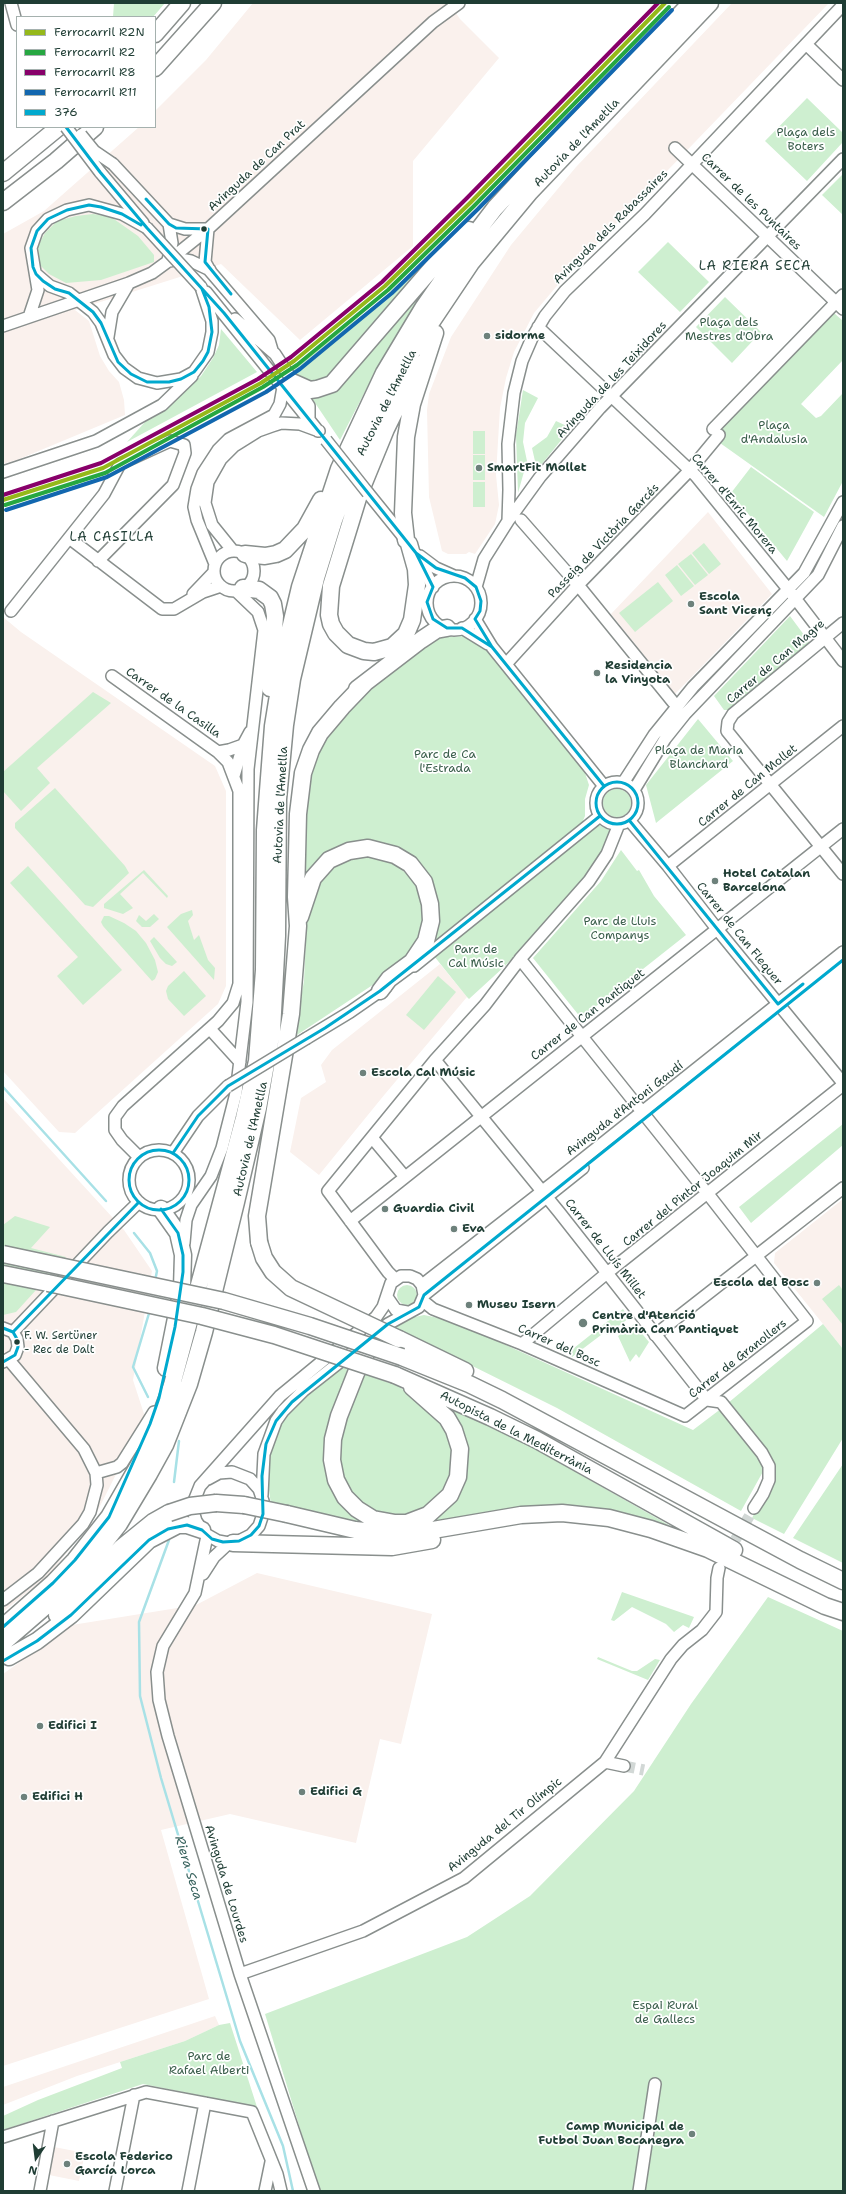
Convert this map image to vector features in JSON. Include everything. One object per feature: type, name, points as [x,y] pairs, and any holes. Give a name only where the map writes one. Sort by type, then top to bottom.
[{"type":"highway","points":[[156,33],[182,3]]},
{"type":"highway","points":[[156,67],[213,3]]},
{"type":"highway","name":"Autovia de l'Ametlla","points":[[3,1627],[53,1583],[75,1560],[110,1517],[139,1468],[170,1392],[244,1118],[257,1061],[264,970],[265,830],[273,726],[286,646],[300,587],[339,469],[365,410],[395,354],[446,274],[495,208],[690,3]]},
{"type":"highway","name":"Autovia de l'Ametlla","points":[[5,1654],[86,1566],[118,1524],[162,1450],[189,1384],[204,1332],[236,1202],[267,1064],[274,1001],[278,799],[288,706],[297,654],[308,606],[325,549],[357,460],[391,390],[426,328],[471,263],[530,192],[710,3]]},
{"type":"highway","points":[[3,173],[58,128]]},
{"type":"highway","points":[[3,202],[56,161],[93,128]]},
{"type":"highway","points":[[435,334],[412,404],[406,437],[403,513],[416,569],[417,585],[414,613],[408,631],[400,642],[384,650],[364,651],[348,645],[336,633],[331,624],[329,614],[331,586],[359,496],[409,380],[435,334],[490,251],[518,215],[530,192]]},
{"type":"highway","points":[[285,380],[310,390],[332,384],[453,245],[495,208]]},
{"type":"highway","points":[[239,552],[265,556],[276,554],[285,550],[305,529],[339,469]]},
{"type":"highway","points":[[240,590],[253,588],[265,594],[270,598],[274,610],[270,685],[273,726]]},
{"type":"highway","points":[[278,835],[294,770],[309,739],[318,725],[340,702],[431,633],[436,630],[455,628]]},
{"type":"highway","points":[[366,682],[342,707],[320,734],[311,750],[303,773],[298,814],[296,867],[298,926],[291,1014],[258,1216],[259,1242],[264,1258],[273,1272],[291,1288],[475,1376],[646,1468],[722,1512],[744,1530]]},
{"type":"highway","points":[[298,926],[313,878],[329,860],[349,851],[368,848],[395,855],[410,864],[424,882],[430,904],[431,921],[428,934],[426,941],[412,962],[388,979],[380,991]]},
{"type":"highway","points":[[110,1517],[154,1412],[175,1327],[182,1288],[183,1255],[181,1242],[175,1227],[161,1209]]},
{"type":"highway","name":"Autopista de la Mediterrània","points":[[3,1254],[224,1301],[310,1326],[402,1357],[469,1384],[516,1407],[800,1560],[843,1581]]},
{"type":"highway","name":"Autopista de la Mediterrània","points":[[3,1274],[202,1316],[274,1335],[395,1375],[484,1414],[537,1440],[751,1564],[843,1611]]},
{"type":"highway","points":[[375,1336],[356,1373],[339,1416],[333,1439],[332,1460],[336,1480],[350,1503],[373,1519],[395,1523],[418,1519],[436,1509],[454,1487],[461,1459],[458,1439],[447,1418],[418,1392],[395,1375]]},
{"type":"highway","points":[[5,1654],[58,1614],[121,1548],[153,1522],[169,1513],[196,1505],[227,1503],[256,1507],[355,1530],[395,1534],[433,1530],[521,1514],[562,1513],[609,1518],[643,1526],[751,1564]]},
{"type":"highway","points":[[231,1543],[392,1547],[428,1541],[468,1530],[498,1518]]},
{"type":"highway","points":[[5,1654],[37,1641],[71,1615],[148,1540],[178,1525],[187,1525],[205,1533]]},
{"type":"street","points":[[11,3],[16,21]]},
{"type":"street","name":"Avinguda de Can Prat","points":[[3,326],[77,299],[129,283],[152,273],[208,229],[433,22],[459,3]]},
{"type":"street","name":"Avinguda dels Rabassaires","points":[[508,521],[508,444],[512,404],[522,361],[538,327],[550,308],[565,291],[645,214],[843,5]]},
{"type":"street","points":[[806,44],[843,80]]},
{"type":"street","points":[[67,128],[100,172],[147,228],[202,287],[264,362],[285,380],[310,406],[310,418],[410,546],[433,587]]},
{"type":"street","points":[[75,128],[94,151],[113,164],[169,224],[185,229],[208,229],[205,262],[210,271],[269,340],[285,380],[280,404],[274,415],[229,439],[218,450],[203,473],[197,489],[194,507],[197,520],[214,568],[216,580],[221,586],[228,590],[240,590],[250,582],[254,569],[251,560],[239,552],[212,525],[205,503],[208,482],[221,459],[234,446],[258,431],[272,426],[292,423],[307,426],[322,435]]},
{"type":"street","name":"Carrer de les Puntaires","points":[[675,148],[768,237],[841,302]]},
{"type":"street","name":"Avinguda de les Teixidores","points":[[476,587],[484,559],[508,521],[540,477],[600,408],[768,237],[843,158]]},
{"type":"street","points":[[29,317],[37,297],[38,284],[33,267],[31,248],[37,231],[48,219],[67,210],[89,205],[101,207],[122,214],[147,228]]},
{"type":"street","points":[[169,224],[172,243],[167,262],[180,259],[191,260],[210,271]]},
{"type":"street","points":[[36,274],[50,286],[69,293],[98,318],[118,362],[131,374],[147,382],[169,382],[194,372]]},
{"type":"street","points":[[108,340],[112,312],[129,283]]},
{"type":"street","points":[[3,472],[96,441],[141,417],[171,398],[194,372],[208,352],[212,332],[209,307],[202,287]]},
{"type":"street","name":"Passeig de Victòria Garcés","points":[[506,664],[578,585],[690,470],[716,432],[811,328],[841,302]]},
{"type":"street","points":[[224,313],[238,320],[273,352]]},
{"type":"street","name":"Carrer d'Enric Morera","points":[[538,327],[690,470],[788,589],[843,661]]},
{"type":"street","points":[[11,611],[104,494],[120,464],[170,441],[184,445],[185,452],[174,485],[98,561]]},
{"type":"street","points":[[623,783],[654,735],[693,687],[804,573],[843,502]]},
{"type":"street","points":[[522,520],[578,585],[673,702]]},
{"type":"street","points":[[634,790],[665,739],[686,714],[818,574],[843,526]]},
{"type":"street","points":[[69,538],[162,609],[174,609],[203,592],[221,586]]},
{"type":"street","points":[[410,546],[436,568],[454,576],[465,578],[476,587],[480,596],[481,606],[475,619],[455,628]]},
{"type":"street","points":[[185,603],[214,568],[220,556],[239,552]]},
{"type":"street","points":[[454,576],[444,578],[433,587],[427,602],[430,614],[437,623],[455,628],[492,646]]},
{"type":"street","points":[[183,1255],[186,1220],[191,1205],[211,1176],[222,1148],[236,1093],[247,1002],[248,769],[264,630],[258,612],[240,590]]},
{"type":"street","points":[[475,619],[492,646],[604,786]]},
{"type":"street","name":"Carrer de Can Magre","points":[[771,784],[728,731],[728,722],[733,714],[843,623]]},
{"type":"street","name":"Carrer de la Casilla","points":[[112,676],[218,752],[228,762],[239,791],[239,984],[233,1003],[210,1029],[123,1106],[114,1117],[115,1130],[139,1158]]},
{"type":"street","name":"Carrer de Can Mollet","points":[[668,866],[843,726]]},
{"type":"street","points":[[234,776],[242,745],[252,728]]},
{"type":"street","name":"Carrer de la Casilla","points":[[218,752],[242,745]]},
{"type":"street","points":[[396,1279],[388,1272],[328,1191],[435,1060],[486,1005],[520,959],[589,881],[607,854],[624,822],[635,814],[638,806],[634,790],[623,783],[610,783],[604,786],[600,791],[596,802],[600,816],[612,823],[624,822]]},
{"type":"street","points":[[771,784],[843,874]]},
{"type":"street","points":[[173,1153],[198,1116],[228,1086],[380,991],[600,816]]},
{"type":"street","name":"Carrer de Can Flequer","points":[[624,822],[668,866],[717,929],[843,1084]]},
{"type":"street","name":"Carrer de Can Pantiquet","points":[[350,1221],[843,829]]},
{"type":"street","name":"Avinguda d'Antoni Gaudí","points":[[781,1006],[843,952]]},
{"type":"street","points":[[520,959],[705,1191],[758,1255]]},
{"type":"street","name":"Avinguda d'Antoni Gaudí","points":[[423,1294],[544,1194],[781,1006],[843,960]]},
{"type":"street","points":[[210,1029],[240,1062]]},
{"type":"street","name":"Carrer de Lluís Millet","points":[[435,1060],[482,1116],[707,1400]]},
{"type":"street","name":"Carrer del Pintor Joaquim Mir","points":[[522,1344],[705,1191],[843,1084]]},
{"type":"street","points":[[374,1140],[405,1177]]},
{"type":"street","points":[[161,1150],[173,1153],[185,1165],[189,1181],[183,1198],[173,1206],[161,1209],[153,1209],[139,1202],[133,1194],[130,1185],[130,1175],[133,1165],[139,1158],[149,1151],[161,1150]]},
{"type":"street","points":[[655,1335],[843,1188]]},
{"type":"street","points":[[3,1600],[38,1573],[83,1524],[94,1500],[97,1485],[96,1473],[84,1449],[6,1361],[15,1355],[18,1347],[17,1339],[8,1330],[139,1202]]},
{"type":"street","name":"Carrer de Granollers","points":[[685,1416],[807,1321],[758,1255]]},
{"type":"street","points":[[401,1276],[410,1276],[417,1279],[423,1294],[419,1307],[407,1312],[303,1391],[283,1411],[276,1421],[264,1454],[262,1495],[264,1514],[259,1526],[250,1535],[231,1543],[218,1541],[205,1533],[194,1516],[194,1501],[200,1486],[208,1479],[280,1396],[376,1317],[387,1297],[391,1283],[396,1279],[401,1276]]},
{"type":"street","name":"Carrer del Bosc","points":[[423,1294],[433,1309],[522,1344],[685,1416]]},
{"type":"street","points":[[387,1297],[396,1310],[407,1312]]},
{"type":"street","points":[[707,1400],[721,1402],[762,1453],[769,1466],[769,1480],[763,1494],[754,1508]]},
{"type":"street","points":[[96,1473],[117,1467],[122,1463],[154,1412]]},
{"type":"street","points":[[208,1479],[226,1472],[239,1474],[250,1479],[262,1495]]},
{"type":"street","name":"Avinguda de Lourdes","points":[[197,1586],[205,1533]]},
{"type":"street","name":"Avinguda de Lourdes","points":[[231,1543],[206,1568],[188,1607],[163,1646],[157,1672],[159,1700],[168,1736],[240,1974],[314,2191]]},
{"type":"street","name":"Avinguda del Tir Olímpic","points":[[240,1974],[363,1931],[464,1878],[605,1762],[671,1659],[683,1645],[702,1630],[716,1612],[717,1578],[719,1568]]},
{"type":"street","points":[[605,1762],[624,1766]]},
{"type":"street","points":[[639,2191],[655,2084]]},
{"type":"street","points":[[3,2137],[146,2092],[252,2112],[277,2174],[281,2191]]},
{"type":"street","points":[[115,2191],[134,2095]]},
{"type":"street","points":[[188,2191],[205,2103]]},
{"type":"street","points":[[40,2191],[53,2121]]},
{"type":"street","points":[[265,2191],[271,2162]]},
{"type":"shaded area","points":[[253,3],[449,3],[460,19],[499,58],[413,161],[413,246],[300,340],[221,264],[75,310],[89,321],[100,356],[109,371],[119,382],[124,400],[125,415],[17,460],[3,464],[3,234],[44,211],[138,128],[156,128],[156,110],[206,60]]},
{"type":"shaded area","points":[[732,3],[829,3],[561,281],[534,313],[514,352],[506,378],[500,408],[496,475],[499,505],[495,524],[475,554],[469,552],[466,554],[448,554],[442,551],[429,497],[427,410],[429,394],[451,337],[511,245],[576,167]]},
{"type":"shaded area","name":"Escola Sant Vicenç","points":[[708,512],[772,594],[675,694],[611,614]]},
{"type":"shaded area","points":[[3,617],[21,632],[215,766],[226,791],[226,986],[218,1004],[75,1133],[59,1132],[3,1071]]},
{"type":"shaded area","name":"Escola Cal Músic","points":[[440,964],[467,997],[319,1175],[290,1152],[301,1098],[326,1082],[321,1065],[332,1050]]},
{"type":"shaded area","points":[[3,1098],[124,1230],[152,1271],[133,1380],[145,1417],[94,1518],[50,1574],[3,1612]]},
{"type":"shaded area","name":"Escola del Bosc","points":[[843,1199],[843,1349],[774,1263],[775,1253]]},
{"type":"shaded area","points":[[257,1573],[432,1614],[401,1744],[380,1739],[356,1843],[230,1814],[161,1830],[209,1999],[3,2066],[3,1674],[72,1625],[196,1605]]},
{"type":"shaded area","points":[[215,2016],[219,2025],[185,2041],[77,2076],[3,2105],[3,2087]]},
{"type":"shaded area","name":"Escola Federico García Lorca","points":[[54,2147],[85,2153],[79,2181],[49,2175]]},
{"type":"green space","points":[[114,3],[165,3],[154,16],[113,16]]},
{"type":"green space","name":"Plaça dels Boters","points":[[807,98],[843,133],[843,142],[807,181],[765,141]]},
{"type":"green space","points":[[843,174],[843,215],[822,195]]},
{"type":"green space","points":[[93,214],[111,217],[138,236],[154,255],[154,262],[101,280],[66,283],[49,274],[40,265],[38,246],[45,233],[57,221],[76,216]]},
{"type":"green space","points":[[668,242],[709,282],[680,312],[638,272]]},
{"type":"green space","points":[[437,249],[440,250],[330,378],[317,383],[302,381],[292,368],[374,306]]},
{"type":"green space","points":[[431,282],[371,380],[340,440],[309,394],[331,392],[343,385],[427,283]]},
{"type":"green space","name":"Plaça dels Mestres d'Obra","points":[[725,297],[761,332],[732,363],[696,327]]},
{"type":"green space","name":"Plaça d'Andalusia","points":[[834,313],[843,321],[843,360],[801,404],[816,418],[821,416],[843,393],[843,481],[824,517],[713,438]]},
{"type":"green space","points":[[221,329],[257,372],[127,442],[145,422],[174,401],[201,376],[213,358],[219,345]]},
{"type":"green space","points":[[523,390],[538,398],[525,423],[523,442],[527,461],[518,493],[516,435]]},
{"type":"green space","points":[[556,421],[571,428],[537,470],[532,448],[547,437]]},
{"type":"green space","name":"SmartFit Mollet","points":[[473,431],[485,431],[485,454],[473,454]]},
{"type":"green space","name":"SmartFit Mollet","points":[[473,455],[485,455],[485,480],[473,480]]},
{"type":"green space","points":[[751,467],[814,512],[787,561],[731,493]]},
{"type":"green space","name":"SmartFit Mollet","points":[[473,482],[485,482],[485,507],[473,507]]},
{"type":"green space","points":[[704,543],[721,564],[709,574],[692,553]]},
{"type":"green space","points":[[691,554],[708,575],[695,585],[678,564]]},
{"type":"green space","points":[[677,565],[694,586],[681,596],[665,575]]},
{"type":"green space","points":[[658,582],[673,601],[635,632],[619,613]]},
{"type":"green space","points":[[772,610],[776,614],[688,706],[684,702]]},
{"type":"green space","points":[[790,616],[810,643],[729,710],[724,710],[714,696]]},
{"type":"green space","name":"Parc de Ca l'Estrada","points":[[468,636],[485,645],[585,773],[589,785],[585,799],[585,816],[582,823],[431,947],[425,878],[368,845],[303,885],[307,778],[326,735],[355,703],[412,655],[439,637]]},
{"type":"green space","points":[[93,692],[111,703],[37,768],[50,783],[21,811],[3,791],[3,772]]},
{"type":"green space","name":"Plaça de Maria Blanchard","points":[[698,719],[733,761],[656,823],[646,785]]},
{"type":"green space","points":[[55,788],[125,866],[129,873],[93,907],[85,905],[15,828],[15,823]]},
{"type":"green space","points":[[617,789],[623,790],[627,793],[630,797],[630,809],[627,813],[623,816],[617,817],[611,816],[607,813],[604,809],[603,803],[604,797],[607,793],[611,790]]},
{"type":"green space","name":"Parc de Cal Músic","points":[[598,825],[610,830],[610,839],[590,874],[505,966],[469,999],[434,956]]},
{"type":"green space","name":"Parc de Lluis Companys","points":[[621,850],[637,871],[639,870],[654,896],[686,935],[581,1018],[533,958],[601,881]]},
{"type":"green space","points":[[359,856],[380,858],[397,866],[417,882],[431,921],[415,957],[294,1037],[304,981],[307,913],[321,878],[335,866]]},
{"type":"green space","points":[[28,866],[122,970],[83,1005],[57,976],[78,957],[10,883]]},
{"type":"green space","points":[[144,870],[168,896],[167,898],[143,873],[120,894],[133,908],[123,914],[104,908],[104,904]]},
{"type":"green space","points":[[192,910],[193,915],[188,921],[194,940],[199,935],[208,960],[215,968],[214,980],[167,927],[181,914]]},
{"type":"green space","points":[[154,914],[159,919],[150,927],[142,927],[136,921],[139,915],[146,921]]},
{"type":"green space","points":[[104,916],[109,916],[124,923],[136,931],[146,943],[155,960],[158,972],[155,979],[152,981],[103,926],[101,922]]},
{"type":"green space","points":[[154,937],[177,962],[172,966],[166,964],[160,958],[150,941]]},
{"type":"green space","points":[[184,971],[206,996],[184,1016],[168,999],[166,991],[168,986]]},
{"type":"green space","points":[[438,976],[456,992],[424,1030],[406,1015]]},
{"type":"green space","points":[[843,1124],[843,1145],[751,1223],[739,1207]]},
{"type":"green space","points":[[15,1216],[50,1227],[31,1248],[66,1257],[16,1312],[3,1315],[3,1225]]},
{"type":"green space","points":[[407,1285],[414,1288],[417,1295],[414,1302],[407,1305],[400,1302],[397,1295],[400,1288]]},
{"type":"green space","points":[[839,1285],[842,1289],[843,1288],[843,1325],[822,1299]]},
{"type":"green space","points":[[623,1309],[629,1318],[607,1335],[605,1332],[572,1357],[569,1352]]},
{"type":"green space","points":[[424,1315],[453,1321],[693,1430],[722,1408],[763,1461],[765,1468],[741,1511],[557,1408],[394,1327],[406,1319]]},
{"type":"green space","points":[[634,1324],[649,1342],[639,1358],[636,1354],[630,1362],[618,1336]]},
{"type":"green space","points":[[823,1324],[843,1349],[843,1438],[784,1534],[752,1518],[774,1476],[771,1457],[728,1403]]},
{"type":"green space","points":[[341,1365],[353,1370],[328,1440],[360,1517],[436,1516],[463,1441],[451,1408],[490,1425],[537,1450],[697,1541],[578,1510],[390,1531],[271,1505],[266,1467],[270,1444],[281,1420],[299,1399]]},
{"type":"green space","points":[[364,1374],[398,1386],[416,1399],[442,1422],[455,1452],[454,1473],[445,1493],[428,1509],[407,1518],[388,1518],[356,1502],[343,1484],[338,1460],[339,1439]]},
{"type":"green space","points":[[843,1464],[843,1563],[793,1538]]},
{"type":"green space","points":[[622,1592],[694,1617],[689,1628],[683,1625],[674,1632],[666,1624],[632,1607],[614,1621],[611,1620]]},
{"type":"green space","name":"Espai Rural de Gallecs","points":[[768,1597],[843,1631],[843,2191],[319,2191],[265,2014],[467,1937],[530,1896],[634,1791],[691,1704]]},
{"type":"green space","points":[[598,1657],[632,1671],[637,1671],[655,1659],[660,1660],[648,1680],[597,1659]]},
{"type":"green space","name":"Parc de Rafael Alberti","points":[[230,2023],[257,2107],[143,2084],[3,2130],[3,2116],[38,2100],[122,2068],[120,2062],[185,2041],[219,2025]]},
{"type":"waterway","points":[[3,1087],[106,1201]]},
{"type":"waterway","points":[[134,1233],[150,1253],[157,1271],[155,1281]]},
{"type":"waterway","name":"Riera Seca","points":[[148,1397],[133,1367],[150,1310]]},
{"type":"waterway","name":"Riera Seca","points":[[174,1482],[179,1441]]},
{"type":"waterway","name":"Riera Seca","points":[[169,1540],[139,1622],[140,1696],[161,1778],[240,2041],[283,2146],[293,2191]]},
{"type":"tunnel","points":[[727,1554],[754,1508]]},
{"type":"tunnel","points":[[624,1766],[644,1770]]},
{"type":"rail line","name":"R8","points":[[3,495],[101,463],[258,379],[291,357],[382,282],[467,198],[658,3]]},
{"type":"rail line","name":"R2N","points":[[3,500],[103,468],[261,383],[294,361],[385,286],[471,202],[665,3]]},
{"type":"rail line","name":"R2","points":[[5,505],[105,473],[263,387],[297,365],[388,290],[474,206],[669,7]]},
{"type":"rail line","name":"R11","points":[[6,510],[107,477],[266,392],[300,369],[392,293],[478,209],[672,10]]},
{"type":"transit line","name":"376","points":[[67,128],[100,172],[147,228],[224,313],[416,553],[433,587],[427,602],[433,619],[447,628],[462,628],[492,647]]},
{"type":"transit line","name":"376","points":[[146,199],[169,224],[176,228],[208,229],[205,262],[231,294]]},
{"type":"transit line","name":"376","points":[[141,225],[122,214],[101,207],[89,205],[67,210],[48,219],[37,231],[31,248],[33,267],[36,274],[43,281],[55,289],[69,293],[93,312],[101,323],[118,362],[131,374],[147,382],[169,382],[181,379],[194,372],[203,361],[208,352],[212,332],[209,307],[202,289]]},
{"type":"transit line","name":"376","points":[[416,553],[436,568],[465,578],[476,587],[481,601],[480,611],[475,619],[492,647],[604,786]]},
{"type":"transit line","name":"376","points":[[617,782],[632,788],[638,803],[632,818],[617,824],[602,818],[596,803],[602,788],[617,782]]},
{"type":"transit line","name":"376","points":[[173,1153],[198,1116],[228,1086],[325,1028],[380,991],[600,816]]},
{"type":"transit line","name":"376","points":[[629,820],[778,1004],[803,984]]},
{"type":"transit line","name":"376","points":[[3,1661],[37,1641],[71,1615],[149,1540],[168,1529],[187,1525],[202,1530],[212,1539],[223,1542],[239,1541],[251,1535],[259,1526],[263,1514],[262,1476],[266,1444],[276,1421],[292,1402],[388,1324],[419,1307],[424,1295],[843,960]]},
{"type":"transit line","name":"376","points":[[159,1150],[175,1155],[180,1159],[184,1164],[189,1180],[184,1196],[180,1201],[175,1205],[159,1210],[143,1205],[138,1201],[134,1196],[129,1180],[134,1164],[138,1159],[143,1155],[159,1150]]},
{"type":"transit line","name":"376","points":[[13,1332],[139,1202]]},
{"type":"transit line","name":"376","points":[[3,1627],[53,1583],[75,1560],[109,1517],[150,1424],[159,1398],[175,1327],[183,1272],[183,1255],[178,1233],[161,1209]]},
{"type":"transit line","name":"376","points":[[3,1328],[13,1332],[17,1339],[18,1347],[15,1355],[3,1362]]},
{"type":"place","name":"sidorme","points":[[487,336]]},
{"type":"place","name":"SmartFit Mollet","points":[[479,468]]},
{"type":"place","name":"Escola Sant Vicenç","points":[[691,604]]},
{"type":"place","name":"Residencia la Vinyota","points":[[597,673]]},
{"type":"place","name":"Hotel Catalan Barcelona","points":[[715,881]]},
{"type":"place","name":"Escola Cal Músic","points":[[363,1073]]},
{"type":"place","name":"Guardia Civil","points":[[385,1209]]},
{"type":"place","name":"Eva","points":[[454,1229]]},
{"type":"place","name":"Escola del Bosc","points":[[817,1283]]},
{"type":"place","name":"Museu Isern","points":[[469,1305]]},
{"type":"place","name":"Centre d'Atenció Primària Can Pantiquet","points":[[583,1323]]},
{"type":"place","name":"F. W. Sertüner - Rec de Dalt","points":[[17,1342]]},
{"type":"place","name":"Edifici I","points":[[40,1726]]},
{"type":"place","name":"Edifici G","points":[[302,1792]]},
{"type":"place","name":"Edifici H","points":[[24,1797]]},
{"type":"place","name":"Camp Municipal de Futbol Juan Bocanegra","points":[[692,2134]]},
{"type":"place","name":"Escola Federico García Lorca","points":[[67,2164]]},
{"type":"district","name":"LA RIERA SECA","points":[[755,267]]},
{"type":"district","name":"LA CASILLA","points":[[112,538]]}]
